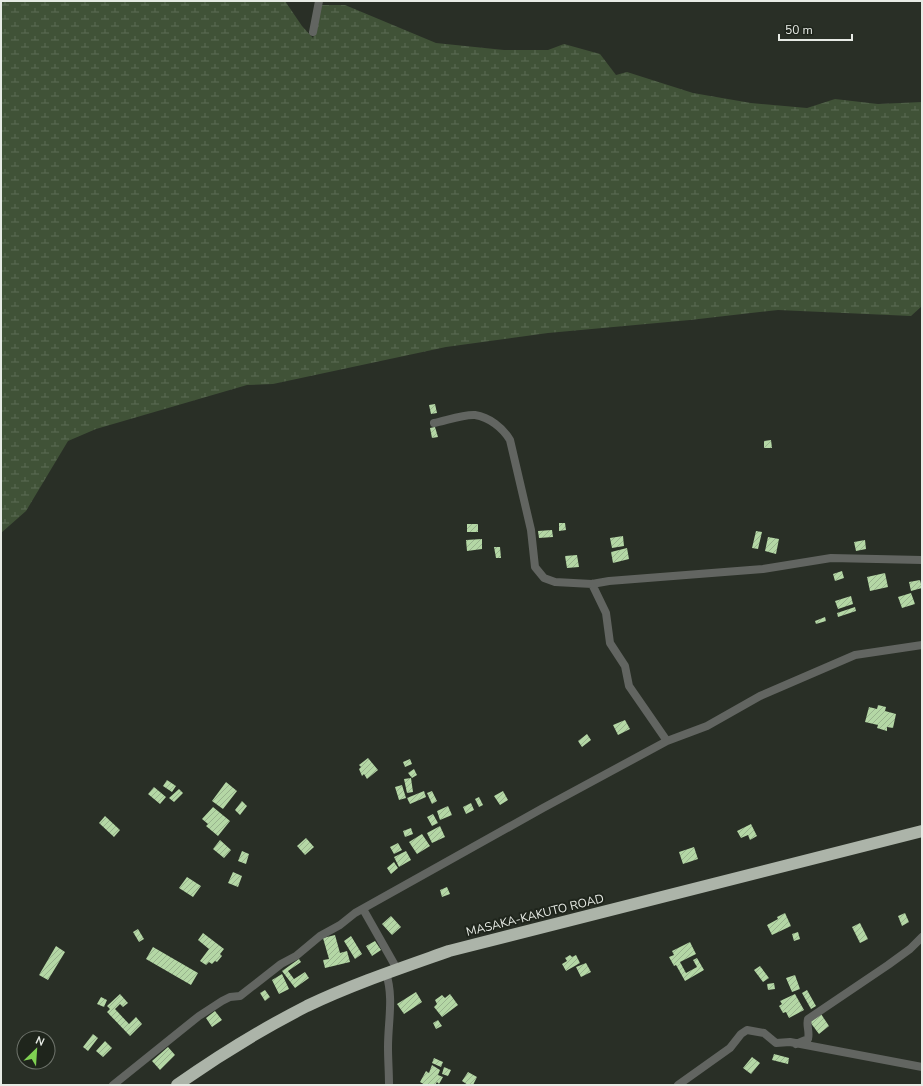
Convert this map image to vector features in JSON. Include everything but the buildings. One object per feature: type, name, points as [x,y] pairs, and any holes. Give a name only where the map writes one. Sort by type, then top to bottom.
[{"type":"highway","name":"MASAKA-KAKUTO ROAD","points":[[177,1085],[245,1041],[306,1007],[392,971],[456,949],[922,831]]},
{"type":"street","points":[[313,32],[320,1]]},
{"type":"street","points":[[434,423],[474,415],[483,418],[505,431],[510,440],[530,524],[535,567],[544,578],[555,582],[592,584],[609,581],[762,569],[831,558],[922,560]]},
{"type":"street","points":[[592,584],[606,613],[610,643],[625,666],[629,686],[667,742]]},
{"type":"street","points":[[113,1085],[199,1016],[226,999],[240,996],[281,964],[296,956],[320,936],[363,909],[543,808],[667,742],[707,726],[760,696],[841,660],[872,651],[922,645]]},
{"type":"street","points":[[363,909],[392,971],[390,985],[392,999],[388,1047],[388,1085]]},
{"type":"street","points":[[796,1044],[808,1039],[810,1033],[807,1023],[808,1019],[888,965],[910,949],[922,937]]},
{"type":"street","points":[[678,1085],[730,1048],[741,1034],[747,1030],[764,1032],[776,1043],[790,1042],[922,1067]]},
{"type":"green space","points":[[1,1],[285,1],[302,26],[313,38],[322,5],[345,5],[436,43],[504,50],[548,50],[564,44],[600,54],[616,75],[627,72],[693,93],[751,103],[807,108],[835,99],[878,104],[922,102],[922,306],[911,316],[778,310],[548,333],[446,347],[273,384],[247,385],[96,429],[68,441],[26,511],[1,533]]}]
